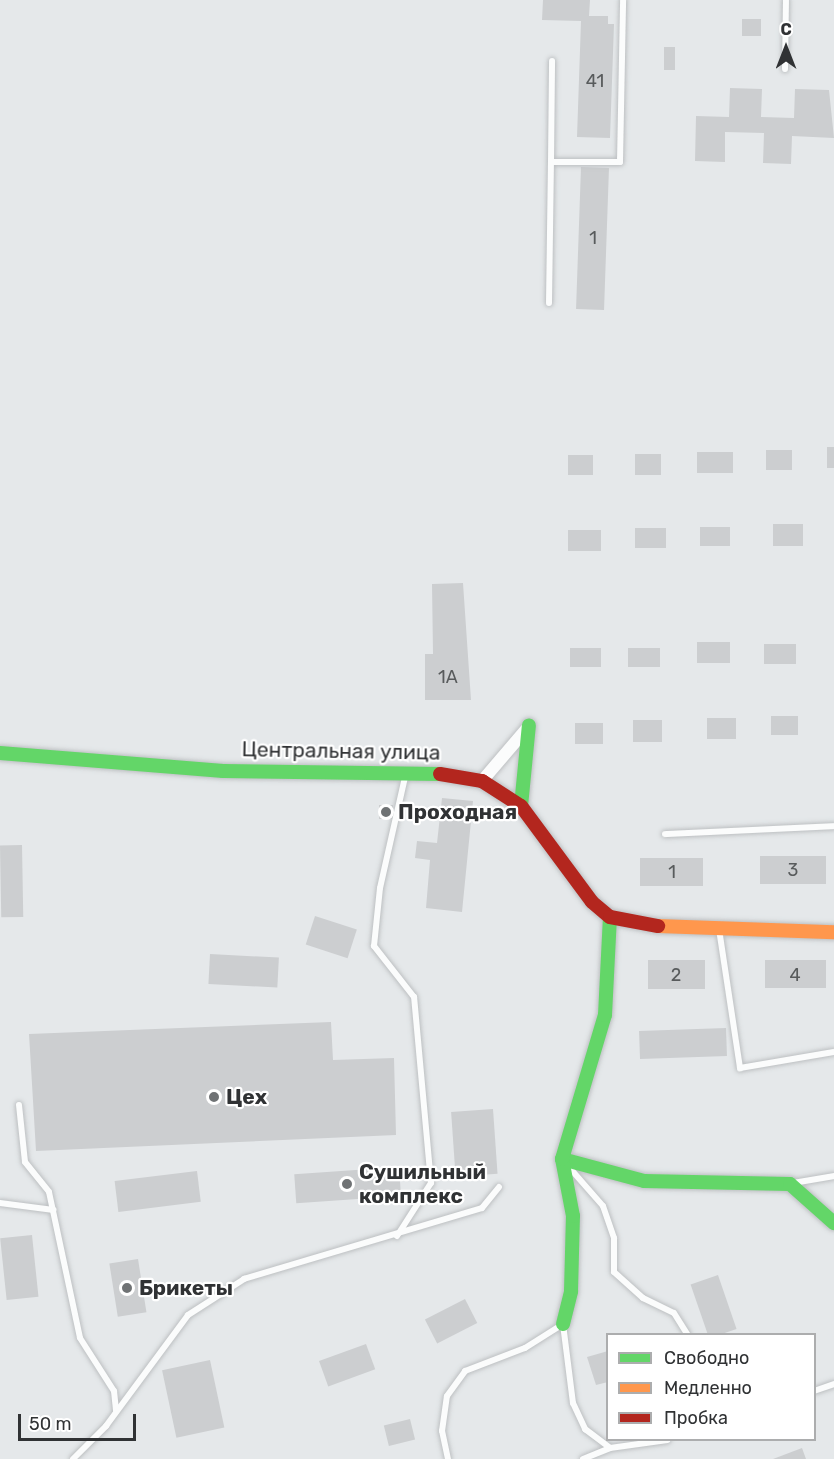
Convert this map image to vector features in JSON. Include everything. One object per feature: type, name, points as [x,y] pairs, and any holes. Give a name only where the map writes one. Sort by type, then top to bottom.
[{"type":"street","points":[[482,782],[529,725]]},
{"type":"street","points":[[521,806],[529,725]]},
{"type":"street","name":"Центральная улица","points":[[0,753],[223,771],[406,770],[482,782],[521,806],[592,902],[610,917],[641,925],[834,932]]},
{"type":"street","points":[[563,1324],[571,1291],[573,1216],[562,1159],[605,1015],[610,917]]},
{"type":"street","points":[[562,1159],[644,1181],[790,1184],[834,1224]]},
{"type":"lane","points":[[551,162],[620,162],[623,0]]},
{"type":"lane","points":[[784,69],[786,0]]},
{"type":"lane","points":[[549,303],[552,61]]},
{"type":"lane","points":[[397,1236],[431,1183],[414,997],[374,946],[380,888],[406,770]]},
{"type":"lane","points":[[665,834],[834,826]]},
{"type":"lane","points":[[719,929],[740,1068],[834,1052]]},
{"type":"lane","points":[[19,1105],[26,1162],[50,1192],[80,1338],[114,1391],[116,1412]]},
{"type":"lane","points":[[562,1159],[603,1206],[614,1238],[614,1272],[643,1298],[674,1313],[686,1333]]},
{"type":"lane","points":[[790,1184],[834,1176]]},
{"type":"lane","points":[[72,1459],[116,1412],[188,1315],[244,1279],[397,1236],[482,1208],[499,1187]]},
{"type":"lane","points":[[0,1203],[54,1210]]},
{"type":"lane","points":[[448,1459],[442,1431],[447,1396],[465,1371],[525,1348],[563,1324],[573,1403],[585,1429],[610,1448]]},
{"type":"lane","points":[[816,1390],[834,1384]]},
{"type":"lane","points":[[584,1459],[610,1448],[660,1441]]},
{"type":"building","points":[[543,0],[590,0],[589,16],[608,16],[608,24],[614,24],[610,138],[577,137],[581,21],[542,20]]},
{"type":"building","points":[[742,19],[761,19],[761,36],[742,36]]},
{"type":"building","points":[[664,47],[675,47],[675,70],[664,70]]},
{"type":"building","points":[[730,88],[762,89],[761,117],[794,118],[795,89],[829,90],[834,138],[792,136],[791,164],[763,163],[764,133],[725,132],[725,162],[695,161],[696,116],[729,117]]},
{"type":"building","points":[[581,167],[609,168],[604,310],[576,309]]},
{"type":"building","points":[[827,447],[834,447],[834,468],[827,468]]},
{"type":"building","points":[[766,450],[792,450],[792,470],[766,470]]},
{"type":"building","points":[[697,452],[733,452],[733,473],[697,473]]},
{"type":"building","points":[[635,454],[661,454],[661,475],[635,475]]},
{"type":"building","points":[[568,455],[593,455],[593,475],[568,475]]},
{"type":"building","points":[[773,524],[803,524],[803,546],[773,546]]},
{"type":"building","points":[[700,527],[730,527],[730,546],[700,546]]},
{"type":"building","points":[[635,528],[666,528],[666,548],[635,548]]},
{"type":"building","points":[[568,530],[601,530],[601,551],[568,551]]},
{"type":"building","points":[[463,583],[471,700],[425,700],[425,654],[433,654],[432,584]]},
{"type":"building","points":[[697,642],[730,642],[730,663],[697,663]]},
{"type":"building","points":[[764,644],[796,644],[796,664],[764,664]]},
{"type":"building","points":[[570,648],[601,648],[601,667],[570,667]]},
{"type":"building","points":[[628,648],[660,648],[660,667],[628,667]]},
{"type":"building","points":[[771,716],[798,716],[798,735],[771,735]]},
{"type":"building","points":[[707,718],[736,718],[736,739],[707,739]]},
{"type":"building","points":[[633,720],[662,720],[662,742],[633,742]]},
{"type":"building","points":[[575,723],[603,723],[603,744],[575,744]]},
{"type":"building","points":[[442,798],[473,801],[462,912],[426,908],[430,860],[415,858],[417,841],[437,843]]},
{"type":"building","name":"Проходная","points":[[379,805],[393,805],[393,819],[379,819]]},
{"type":"building","points":[[0,845],[22,845],[23,917],[1,917]]},
{"type":"building","points":[[760,856],[826,856],[826,884],[760,884]]},
{"type":"building","points":[[640,858],[703,858],[703,886],[640,886]]},
{"type":"building","points":[[315,916],[357,930],[348,958],[306,945]]},
{"type":"building","points":[[210,954],[279,958],[277,988],[208,984]]},
{"type":"building","points":[[648,960],[705,960],[705,989],[648,989]]},
{"type":"building","points":[[765,960],[826,960],[826,988],[765,988]]},
{"type":"building","name":"Цех","points":[[331,1022],[333,1060],[394,1058],[396,1135],[36,1151],[29,1034]]},
{"type":"building","points":[[726,1028],[727,1056],[640,1059],[639,1031]]},
{"type":"building","points":[[493,1109],[498,1174],[456,1177],[451,1112]]},
{"type":"building","name":"Сушильный комплекс","points":[[399,1167],[401,1196],[296,1203],[294,1174]]},
{"type":"building","points":[[197,1171],[201,1202],[118,1212],[115,1181]]},
{"type":"building","points":[[32,1235],[38,1297],[7,1300],[0,1238]]},
{"type":"building","name":"Брикеты","points":[[138,1259],[146,1312],[118,1317],[109,1264]]},
{"type":"building","points":[[718,1275],[737,1329],[725,1333],[707,1333],[691,1284]]},
{"type":"building","points":[[465,1299],[477,1323],[437,1343],[425,1319]]},
{"type":"building","points":[[366,1344],[375,1369],[328,1386],[319,1361]]},
{"type":"building","points":[[606,1352],[606,1382],[596,1385],[587,1357]]},
{"type":"building","points":[[210,1360],[224,1427],[176,1438],[162,1370]]},
{"type":"building","points":[[410,1419],[415,1439],[389,1446],[384,1426]]},
{"type":"building","points":[[802,1448],[806,1459],[773,1459]]},
{"type":"traffic: fast","points":[[521,806],[529,725]]},
{"type":"traffic: fast","points":[[0,753],[223,771],[440,774]]},
{"type":"traffic: fast","points":[[563,1324],[571,1291],[573,1216],[562,1159],[605,1015],[610,917]]},
{"type":"traffic: fast","points":[[562,1159],[644,1181],[790,1184],[834,1223]]},
{"type":"traffic: slow","points":[[658,926],[834,932]]},
{"type":"traffic: jam","points":[[440,774],[482,781],[521,806],[592,902],[610,917],[658,926]]},
{"type":"place","name":"Проходная","points":[[386,812]]},
{"type":"place","name":"Цех","points":[[214,1097]]},
{"type":"place","name":"Сушильный комплекс","points":[[347,1184]]},
{"type":"place","name":"Брикеты","points":[[127,1288]]}]
